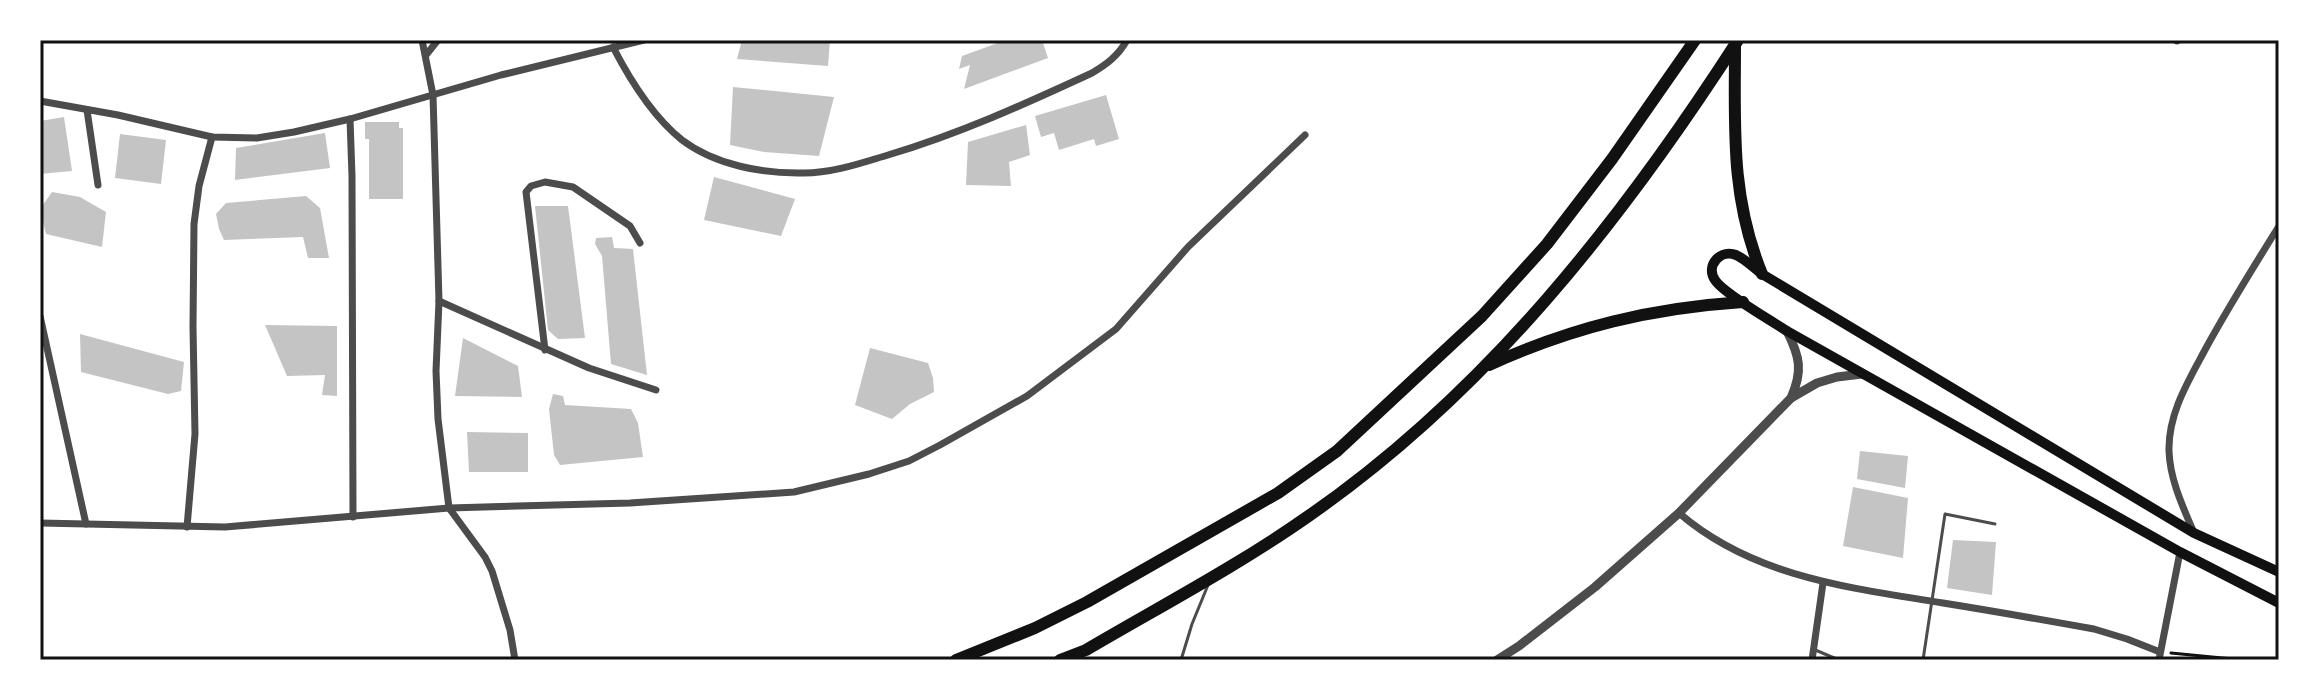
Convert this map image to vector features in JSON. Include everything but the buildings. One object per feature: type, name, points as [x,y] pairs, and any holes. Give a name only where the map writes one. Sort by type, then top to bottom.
[{"type":"highway","points":[[956,660],[1035,628],[1087,602],[1278,493],[1337,451],[1482,316],[1547,244],[1695,40]]},
{"type":"highway","points":[[1736,42],[1737,176],[1747,233],[1762,274]]},
{"type":"highway","points":[[1060,660],[1085,655],[1244,559],[1334,497],[1390,453],[1482,368],[1545,303],[1594,245],[1660,156],[1736,42]]},
{"type":"highway","points":[[1482,368],[1555,337],[1604,322],[1666,309],[1743,302]]},
{"type":"main road","points":[[2279,572],[2194,533],[1762,274],[1734,254],[1723,255],[1714,261],[1712,270],[1715,281],[1787,331],[2180,552],[2279,603]]},
{"type":"street","points":[[422,40],[433,95],[439,301],[436,371],[449,508],[492,571],[515,660]]},
{"type":"street","points":[[426,55],[438,40]]},
{"type":"street","points":[[40,101],[212,137],[257,138],[350,119],[501,75],[644,40]]},
{"type":"street","points":[[613,47],[639,92],[682,140],[709,155],[738,165],[774,172],[806,173],[867,161],[977,125],[1092,73],[1121,52],[1127,40]]},
{"type":"street","points":[[87,110],[98,185]]},
{"type":"street","points":[[350,119],[353,517]]},
{"type":"street","points":[[40,523],[225,527],[449,508],[644,502],[794,492],[869,474],[909,461],[972,428],[1027,396],[1099,343],[1116,329],[1210,225],[1305,135]]},
{"type":"street","points":[[187,527],[195,434],[194,224],[199,186],[212,137]]},
{"type":"street","points":[[545,350],[526,192],[531,186],[545,182],[573,187],[630,226],[640,243]]},
{"type":"street","points":[[2194,533],[2176,489],[2169,451],[2180,397],[2225,313],[2279,226]]},
{"type":"street","points":[[439,301],[545,350],[656,390]]},
{"type":"street","points":[[40,316],[86,524]]},
{"type":"street","points":[[1787,331],[1798,353],[1799,379],[1791,398]]},
{"type":"street","points":[[1497,660],[1595,587],[1679,513],[1791,398],[1817,383],[1862,374]]},
{"type":"street","points":[[1679,513],[1698,530],[1747,558],[1823,583],[2094,629],[2127,639],[2160,656],[2180,552]]},
{"type":"street","points":[[1812,660],[1823,583]]},
{"type":"lane","points":[[1923,660],[1945,514],[1995,524]]},
{"type":"lane","points":[[1181,660],[1211,578]]},
{"type":"lane","points":[[1813,649],[1839,660]]},
{"type":"path","points":[[2160,656],[2243,660]]}]
